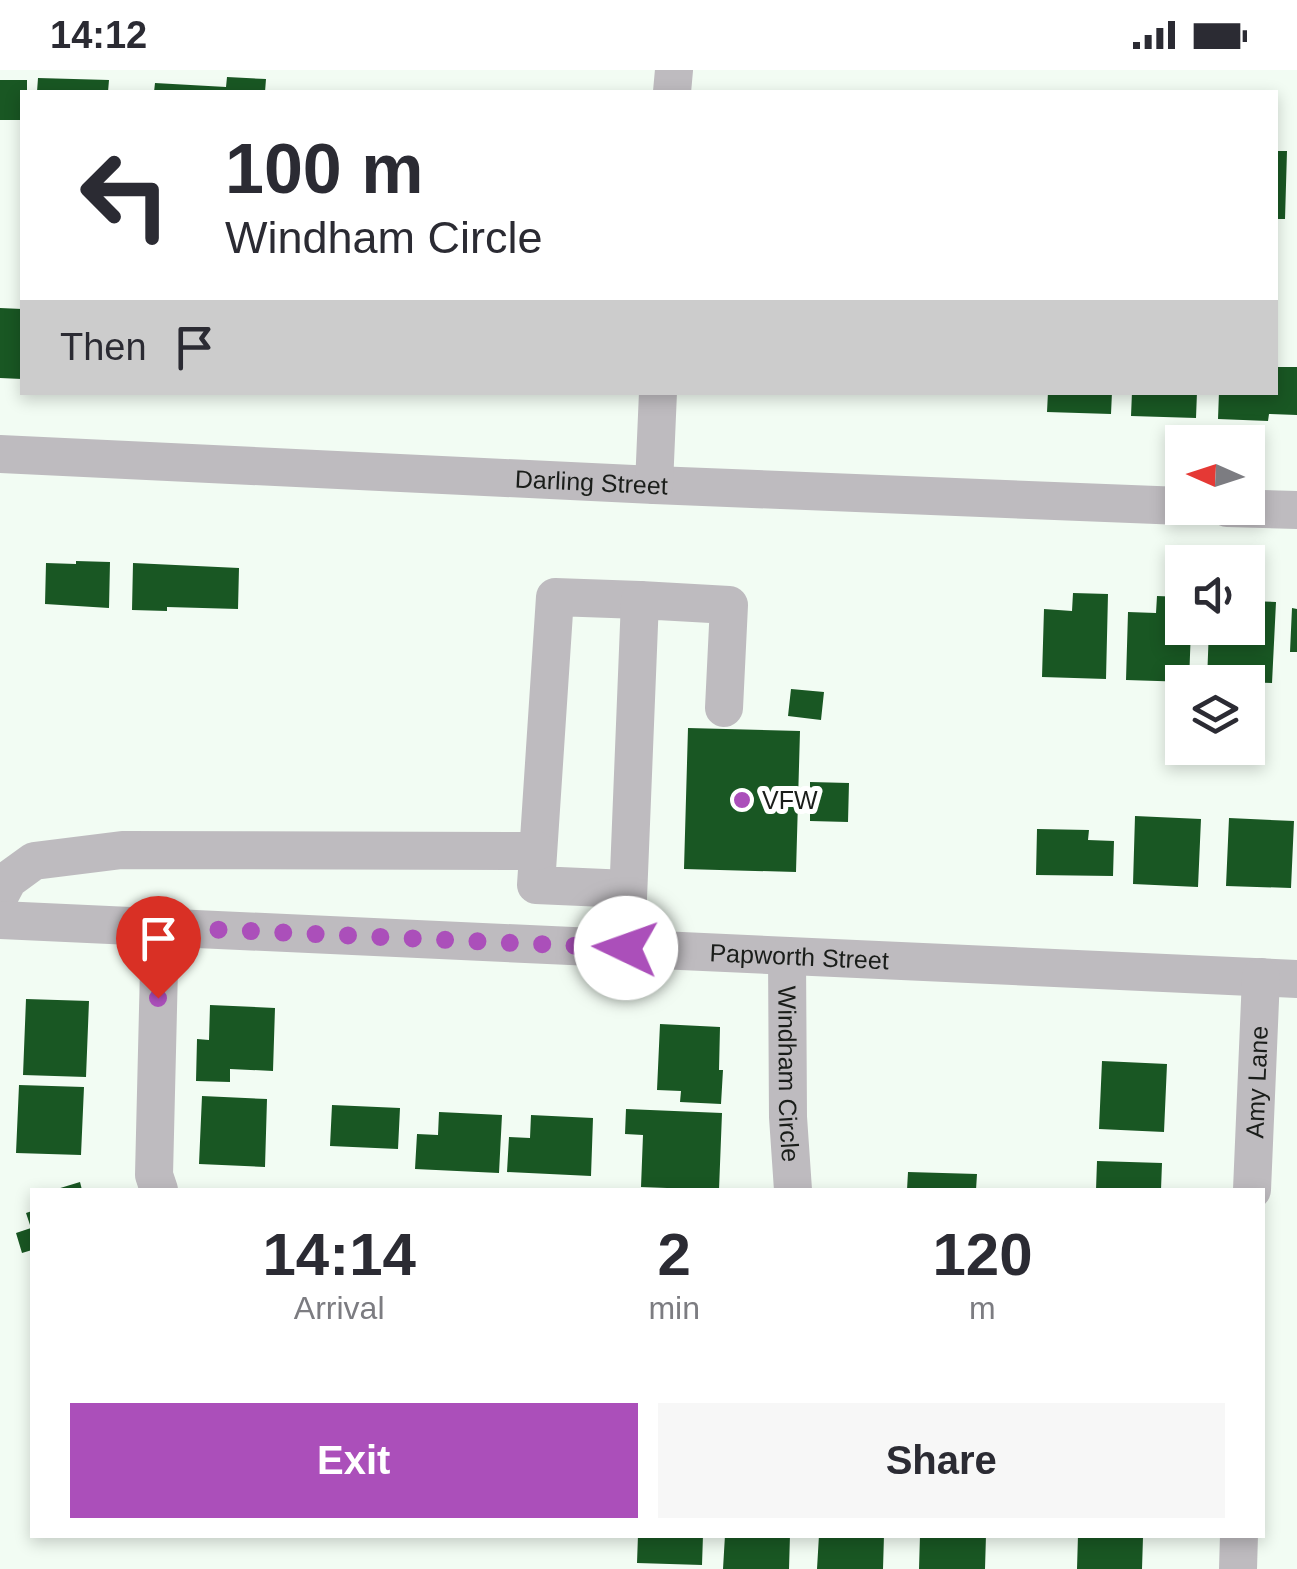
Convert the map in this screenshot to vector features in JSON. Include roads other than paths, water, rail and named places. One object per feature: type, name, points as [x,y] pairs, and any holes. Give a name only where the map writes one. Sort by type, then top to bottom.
[{"type":"street","points":[[654,485],[658,395]]},
{"type":"street","name":"Darling Street","points":[[0,454],[1165,505]]},
{"type":"street","points":[[1265,509],[1297,510]]},
{"type":"street","points":[[628,890],[536,885],[555,597],[730,605],[724,708]]},
{"type":"street","points":[[626,948],[640,600]]},
{"type":"street","points":[[0,895],[8,880],[34,861],[122,850],[538,851]]},
{"type":"street","name":"Papworth Street","points":[[0,920],[1279,978]]},
{"type":"street","points":[[158,1188],[154,1175],[160,927]]},
{"type":"street","name":"Windham Circle","points":[[787,956],[788,1116],[794,1188]]},
{"type":"street","name":"Amy Lane","points":[[1252,1188],[1279,978]]},
{"type":"street","points":[[1238,1569],[1239,1538]]},
{"type":"place","name":"VFW","points":[[742,800]]}]
